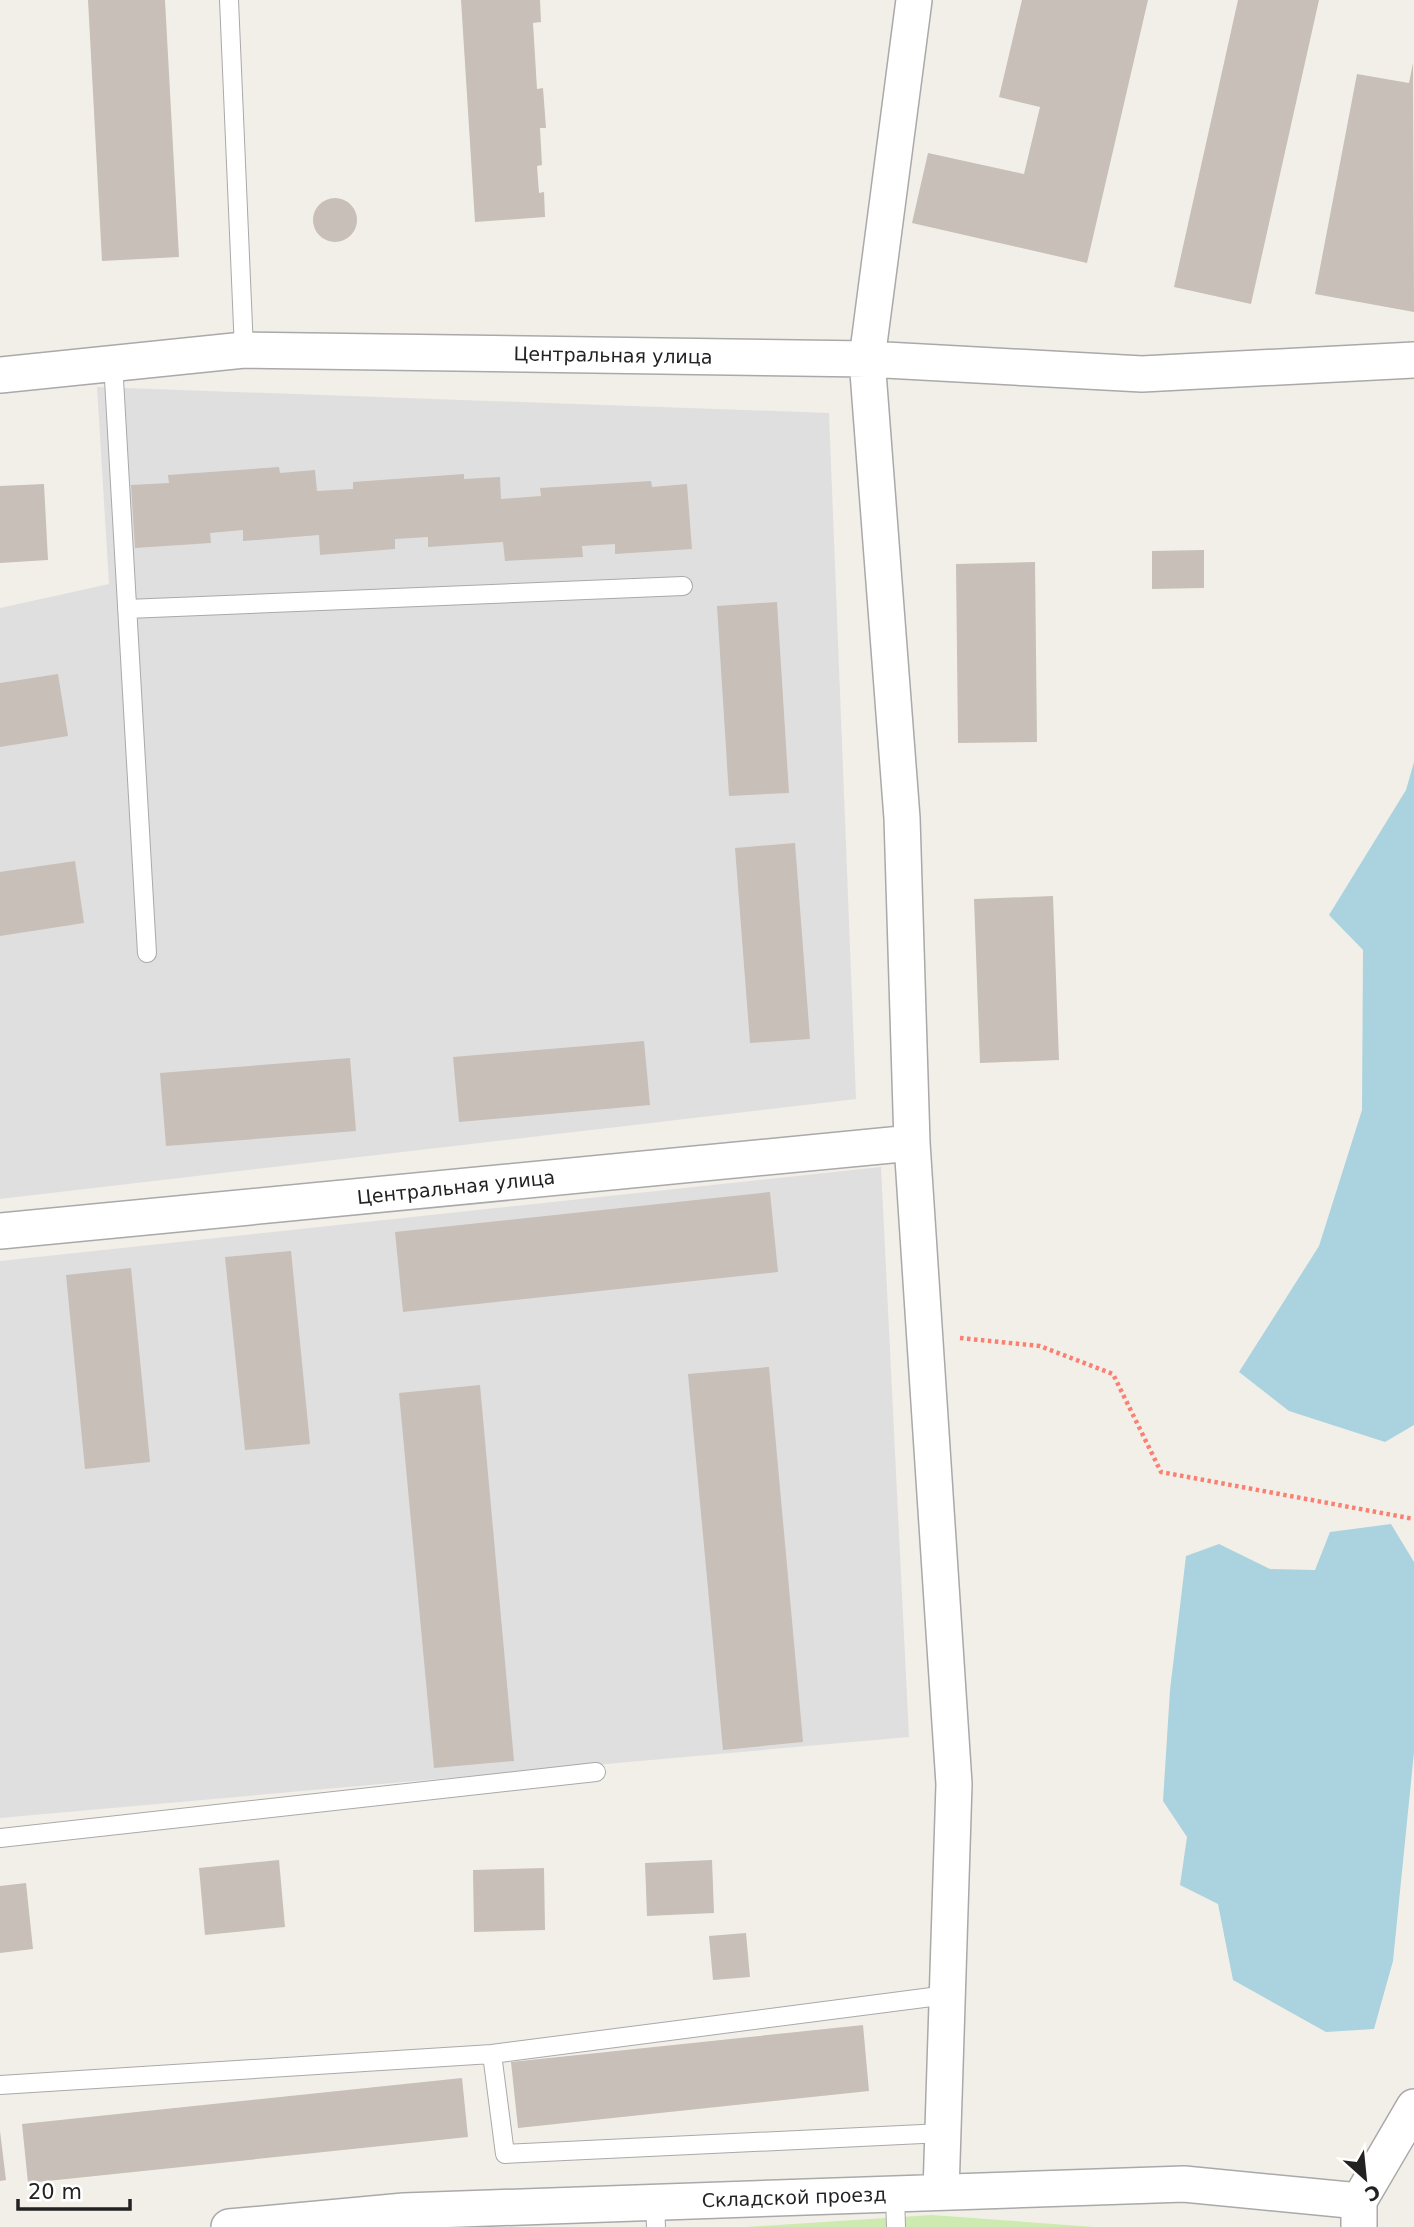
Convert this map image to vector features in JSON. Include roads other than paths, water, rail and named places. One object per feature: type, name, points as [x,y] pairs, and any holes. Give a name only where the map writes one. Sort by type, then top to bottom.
[{"type":"street","points":[[914,0],[867,359],[902,818],[912,1143],[954,1784],[941,2192]]},
{"type":"street","name":"Центральная улица","points":[[0,375],[244,350],[867,359],[1142,374],[1414,360]]},
{"type":"street","name":"Центральная улица","points":[[0,1231],[912,1143]]},
{"type":"street","points":[[1359,2214],[1414,2107]]},
{"type":"street","name":"Складской проезд","points":[[229,2227],[404,2219],[895,2210],[941,2192],[1184,2184],[1359,2214]]},
{"type":"lane","points":[[229,0],[244,350]]},
{"type":"lane","points":[[113,362],[147,953]]},
{"type":"lane","points":[[127,610],[683,586]]},
{"type":"lane","points":[[0,1838],[596,1772]]},
{"type":"lane","points":[[0,2085],[492,2054],[947,1995]]},
{"type":"lane","points":[[492,2054],[505,2154],[943,2133]]},
{"type":"water","points":[[1414,762],[1414,1425],[1385,1442],[1289,1411],[1239,1372],[1319,1246],[1362,1110],[1363,950],[1329,915],[1406,790]]},
{"type":"water","points":[[1391,1524],[1414,1562],[1414,1752],[1393,1961],[1374,2029],[1326,2032],[1233,1980],[1218,1904],[1180,1885],[1187,1837],[1163,1801],[1170,1690],[1186,1556],[1219,1544],[1270,1569],[1315,1570],[1330,1532]]}]
